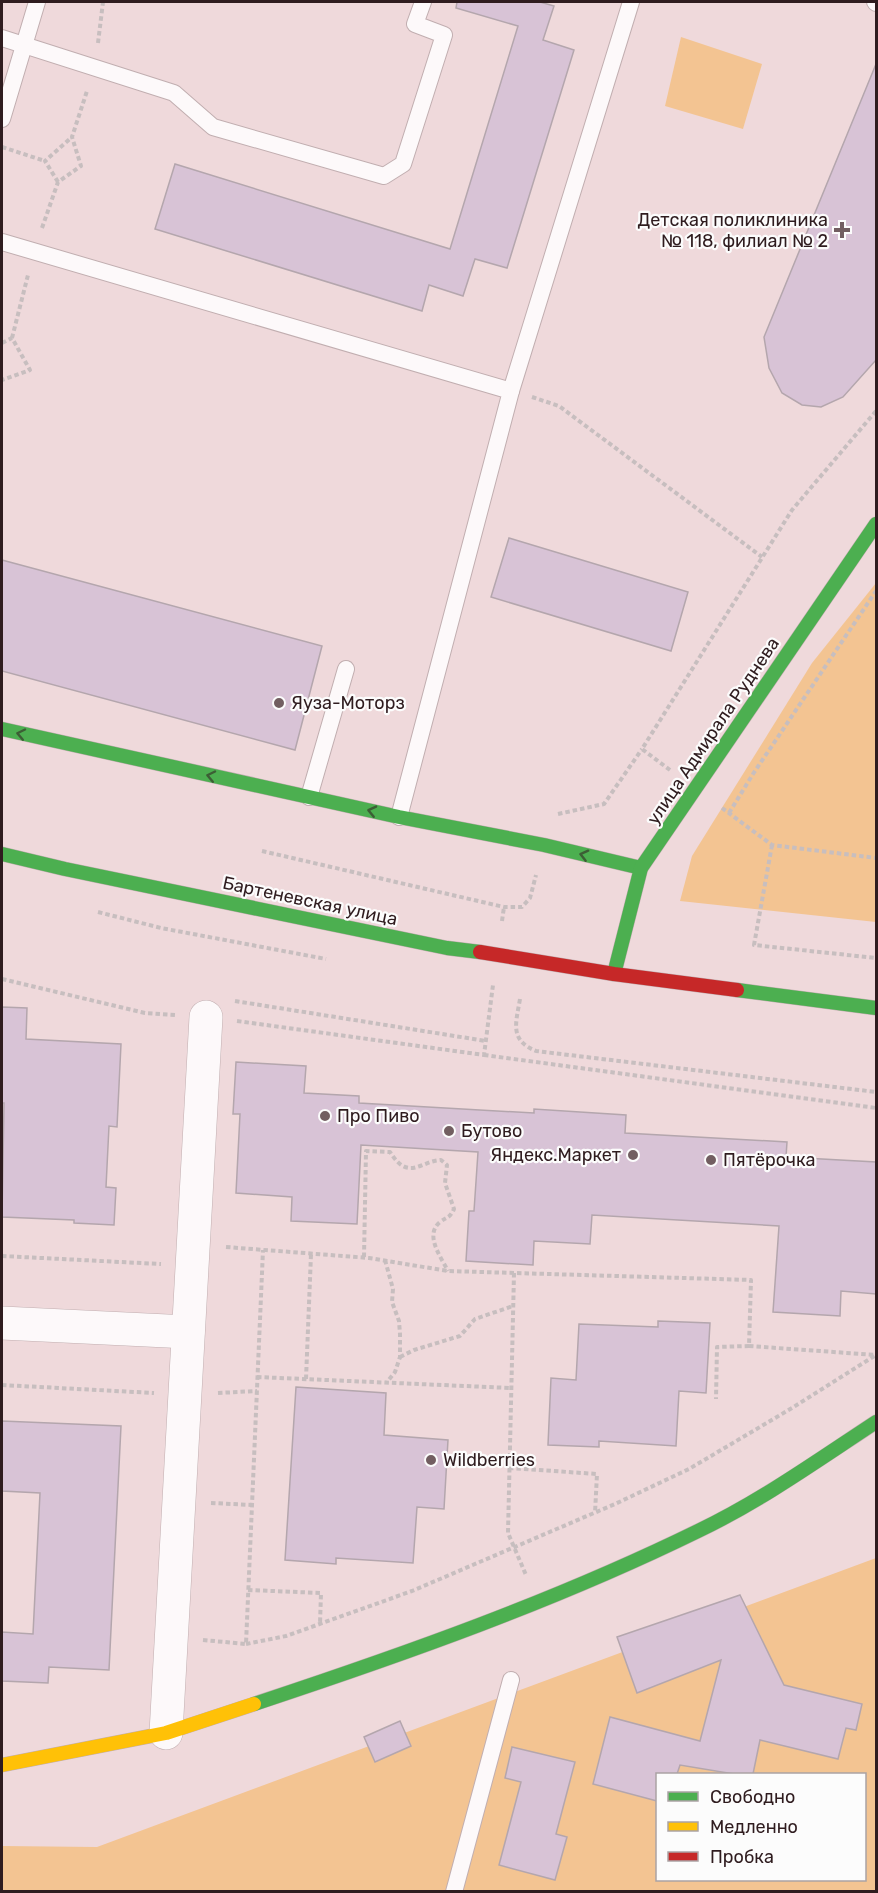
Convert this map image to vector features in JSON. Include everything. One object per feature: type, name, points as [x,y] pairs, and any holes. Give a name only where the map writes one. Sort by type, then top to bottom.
[{"type":"street","name":"улица Адмирала Руднева","points":[[614,974],[640,868],[876,524]]},
{"type":"street","points":[[2,729],[399,817],[544,845],[640,868]]},
{"type":"street","name":"Бартеневская улица","points":[[2,854],[447,948],[614,974],[876,1008]]},
{"type":"street","points":[[166,1733],[192,1255],[220,1009]]},
{"type":"street","points":[[2,1323],[188,1332]]},
{"type":"street","points":[[2,1765],[166,1733],[361,1668],[538,1603],[699,1531],[767,1494],[876,1422]]},
{"type":"lane","points":[[2,119],[37,2]]},
{"type":"lane","points":[[2,38],[174,93],[213,128],[384,176],[403,164],[444,35],[415,24],[423,2]]},
{"type":"lane","points":[[399,817],[512,391],[631,2]]},
{"type":"lane","points":[[2,242],[512,391]]},
{"type":"lane","points":[[309,797],[346,669]]},
{"type":"lane","points":[[454,1892],[511,1680]]},
{"type":"path","points":[[45,161],[72,137],[95,68],[103,2]]},
{"type":"path","points":[[2,380],[30,370],[12,338],[33,252],[58,182],[81,166],[72,137]]},
{"type":"path","points":[[2,147],[45,161],[58,182]]},
{"type":"path","points":[[2,343],[12,338]]},
{"type":"path","points":[[512,391],[559,406],[762,557]]},
{"type":"path","points":[[729,813],[876,591]]},
{"type":"path","points":[[262,851],[504,907],[522,907],[530,898],[550,815],[604,804],[642,749]]},
{"type":"path","points":[[772,845],[754,945],[876,958]]},
{"type":"path","points":[[484,1054],[504,907]]},
{"type":"path","points":[[2,979],[144,1012],[220,1009],[486,1041]]},
{"type":"path","points":[[520,999],[516,1022],[517,1037],[521,1043],[536,1051],[876,1092]]},
{"type":"path","points":[[220,1009],[484,1054],[876,1108]]},
{"type":"path","points":[[364,1257],[366,1151],[390,1152],[394,1159],[409,1167],[422,1167],[432,1160],[441,1160],[447,1165],[445,1183],[454,1209],[450,1217],[440,1222],[434,1230],[433,1239],[448,1271]]},
{"type":"path","points":[[246,1644],[262,1250]]},
{"type":"path","points":[[2,1256],[192,1255],[262,1250],[364,1257],[448,1271],[751,1280],[748,1346]]},
{"type":"path","points":[[306,1379],[311,1254]]},
{"type":"path","points":[[385,1260],[393,1289],[392,1302],[399,1321],[400,1357],[395,1372],[387,1382]]},
{"type":"path","points":[[514,1273],[508,1533],[538,1603]]},
{"type":"path","points":[[400,1357],[414,1350],[460,1336],[475,1319],[513,1306]]},
{"type":"path","points":[[171,1638],[246,1644],[286,1636],[412,1591],[595,1514],[689,1469],[801,1403],[876,1355],[748,1346],[717,1347],[716,1399]]},
{"type":"path","points":[[257,1377],[511,1388]]},
{"type":"path","points":[[2,1385],[184,1394]]},
{"type":"path","points":[[509,1468],[597,1474],[595,1514]]},
{"type":"path","points":[[178,1502],[252,1505]]},
{"type":"path","points":[[249,1590],[321,1593],[320,1624]]},
{"type":"shaded area","points":[[681,37],[762,64],[743,129],[665,106]]},
{"type":"shaded area","points":[[876,583],[876,922],[680,901],[692,856],[812,663]]},
{"type":"shaded area","points":[[876,1558],[876,1891],[2,1891],[2,1846],[97,1847]]},
{"type":"building","points":[[457,2],[540,2],[554,6],[543,40],[574,50],[507,268],[475,259],[463,296],[429,285],[422,311],[155,229],[175,164],[450,249],[518,26],[456,8]]},
{"type":"building","name":"Детская поликлиника № 118, филиал № 2","points":[[876,64],[876,360],[843,397],[821,407],[802,405],[782,393],[769,368],[764,337]]},
{"type":"building","points":[[509,538],[688,592],[671,651],[491,597]]},
{"type":"building","points":[[2,560],[322,646],[295,750],[2,671]]},
{"type":"building","points":[[2,1007],[27,1008],[26,1039],[121,1044],[117,1127],[109,1126],[106,1187],[116,1188],[114,1225],[74,1223],[74,1220],[2,1217],[4,1103],[2,1103]]},
{"type":"building","points":[[236,1062],[306,1066],[304,1093],[359,1096],[359,1103],[534,1113],[534,1109],[626,1115],[625,1133],[787,1142],[786,1157],[876,1162],[876,1294],[841,1291],[840,1316],[773,1312],[779,1226],[592,1215],[590,1244],[534,1241],[533,1265],[466,1261],[469,1211],[474,1211],[478,1152],[361,1145],[357,1224],[291,1221],[292,1197],[236,1193],[240,1114],[233,1114]]},
{"type":"building","points":[[658,1321],[710,1323],[706,1393],[679,1391],[676,1446],[599,1441],[599,1447],[548,1445],[551,1378],[576,1380],[579,1324],[658,1327]]},
{"type":"building","points":[[296,1387],[386,1393],[384,1435],[448,1440],[444,1509],[417,1507],[413,1563],[336,1558],[336,1564],[285,1560]]},
{"type":"building","points":[[2,1421],[121,1426],[109,1670],[49,1667],[48,1683],[2,1681],[2,1632],[33,1634],[40,1493],[2,1491]]},
{"type":"building","points":[[740,1595],[784,1685],[862,1704],[856,1730],[846,1728],[838,1759],[760,1740],[753,1773],[728,1773],[680,1765],[677,1773],[656,1773],[656,1801],[593,1784],[610,1717],[700,1741],[721,1660],[637,1693],[617,1637]]},
{"type":"building","points":[[400,1721],[411,1746],[375,1762],[364,1737]]},
{"type":"building","points":[[512,1747],[575,1762],[556,1834],[567,1837],[555,1880],[499,1865],[521,1782],[505,1778]]},
{"type":"traffic: fast","points":[[614,974],[641,868],[876,524]]},
{"type":"traffic: fast","points":[[2,729],[399,817],[544,845],[641,868]]},
{"type":"traffic: fast","points":[[2,854],[447,948],[480,952]]},
{"type":"traffic: fast","points":[[737,990],[876,1008]]},
{"type":"traffic: fast","points":[[254,1704],[367,1666],[590,1581],[744,1507],[876,1422]]},
{"type":"traffic: slow","points":[[2,1765],[166,1733],[254,1704]]},
{"type":"traffic: jam","points":[[480,952],[614,974],[737,990]]},
{"type":"place","name":"Детская поликлиника № 118, филиал № 2","points":[[842,230]]},
{"type":"place","name":"Яуза-Моторз","points":[[279,703]]},
{"type":"place","name":"Про Пиво","points":[[325,1116]]},
{"type":"place","name":"Бутово","points":[[449,1131]]},
{"type":"place","name":"Яндекс.Маркет","points":[[633,1155]]},
{"type":"place","name":"Пятёрочка","points":[[711,1160]]},
{"type":"place","name":"Wildberries","points":[[431,1460]]}]
